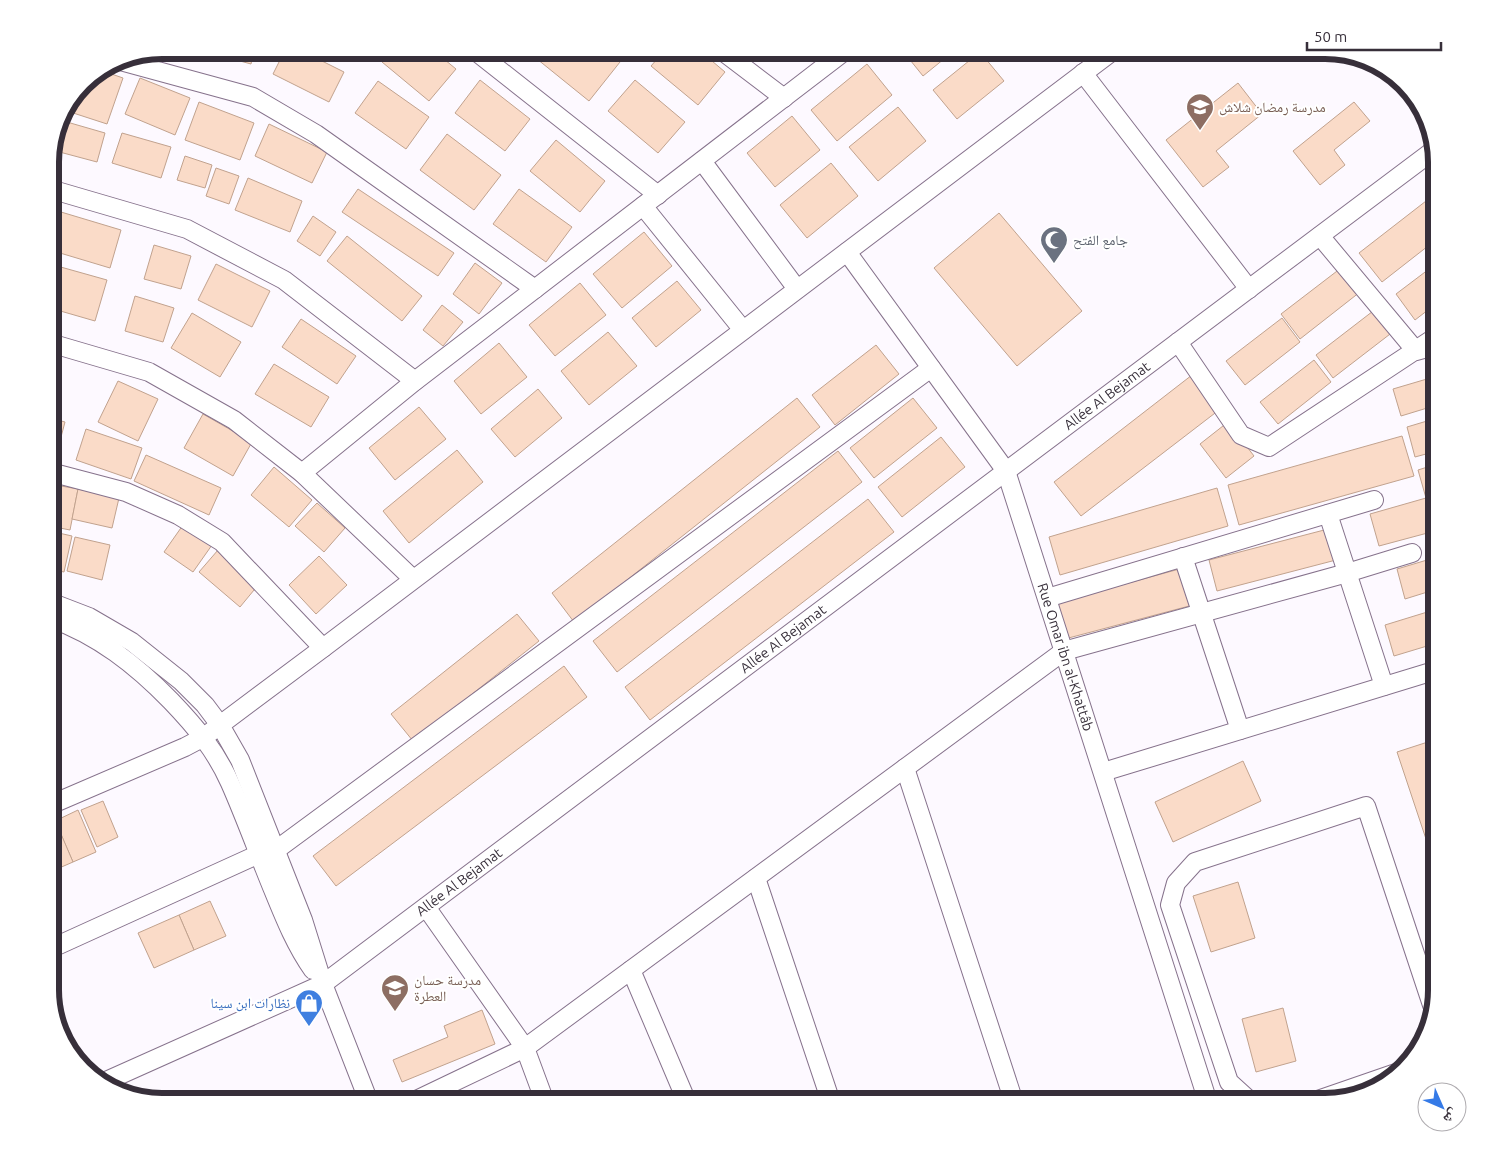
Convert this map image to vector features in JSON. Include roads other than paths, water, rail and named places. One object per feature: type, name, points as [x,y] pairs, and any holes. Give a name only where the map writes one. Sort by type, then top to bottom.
[{"type":"street","points":[[485,59],[658,195]]},
{"type":"street","points":[[733,59],[784,98]]},
{"type":"street","points":[[302,473],[535,289],[834,59]]},
{"type":"street","points":[[59,801],[204,737],[1102,59]]},
{"type":"street","points":[[131,64],[252,97],[316,134],[535,289]]},
{"type":"street","points":[[1083,73],[1249,289]]},
{"type":"street","name":"Allée Al Bejamat","points":[[110,1079],[324,984],[1428,155]]},
{"type":"street","points":[[702,161],[798,289]]},
{"type":"street","points":[[59,192],[187,229],[284,280],[416,382]]},
{"type":"street","points":[[643,206],[743,330]]},
{"type":"street","points":[[1320,236],[1416,351]]},
{"type":"street","name":"Rue Omar ibn al-Khattâb","points":[[846,252],[1006,471],[1205,1093]]},
{"type":"street","points":[[1178,342],[1241,434],[1269,447],[1428,342]]},
{"type":"street","points":[[59,345],[149,372],[234,420],[302,473],[413,579]]},
{"type":"street","points":[[1416,351],[1428,348]]},
{"type":"street","points":[[59,945],[267,852],[931,368]]},
{"type":"street","points":[[59,474],[126,492],[178,514],[222,542],[323,648]]},
{"type":"street","points":[[1047,598],[1374,500]]},
{"type":"street","points":[[1328,514],[1384,686]]},
{"type":"street","points":[[431,1093],[525,1048],[1064,651],[1347,573],[1412,553]]},
{"type":"street","points":[[1183,557],[1240,730]]},
{"type":"street","points":[[59,605],[90,617],[132,642],[181,681],[220,725],[240,760],[292,935],[312,969],[324,984],[366,1093]]},
{"type":"street","points":[[59,622],[95,638],[131,662],[147,676],[204,737],[218,757],[267,852]]},
{"type":"street","points":[[1102,772],[1428,673]]},
{"type":"street","points":[[905,768],[1011,1093]]},
{"type":"street","points":[[1241,1093],[1229,1082],[1170,905],[1176,883],[1195,862],[1366,806],[1428,993]]},
{"type":"street","points":[[756,878],[828,1093]]},
{"type":"street","points":[[426,907],[525,1048],[542,1093]]},
{"type":"street","points":[[631,970],[683,1093]]},
{"type":"street","points":[[1343,1091],[1376,1080]]},
{"type":"place","name":"مدرسة رمضان شلاش","points":[[1200,131]]},
{"type":"place","name":"جامع الفتح","points":[[1054,264]]},
{"type":"place","name":"مدرسة حسان العطرة","points":[[395,1012]]},
{"type":"place","name":"نظارات ابن سينا","points":[[309,1027]]}]
